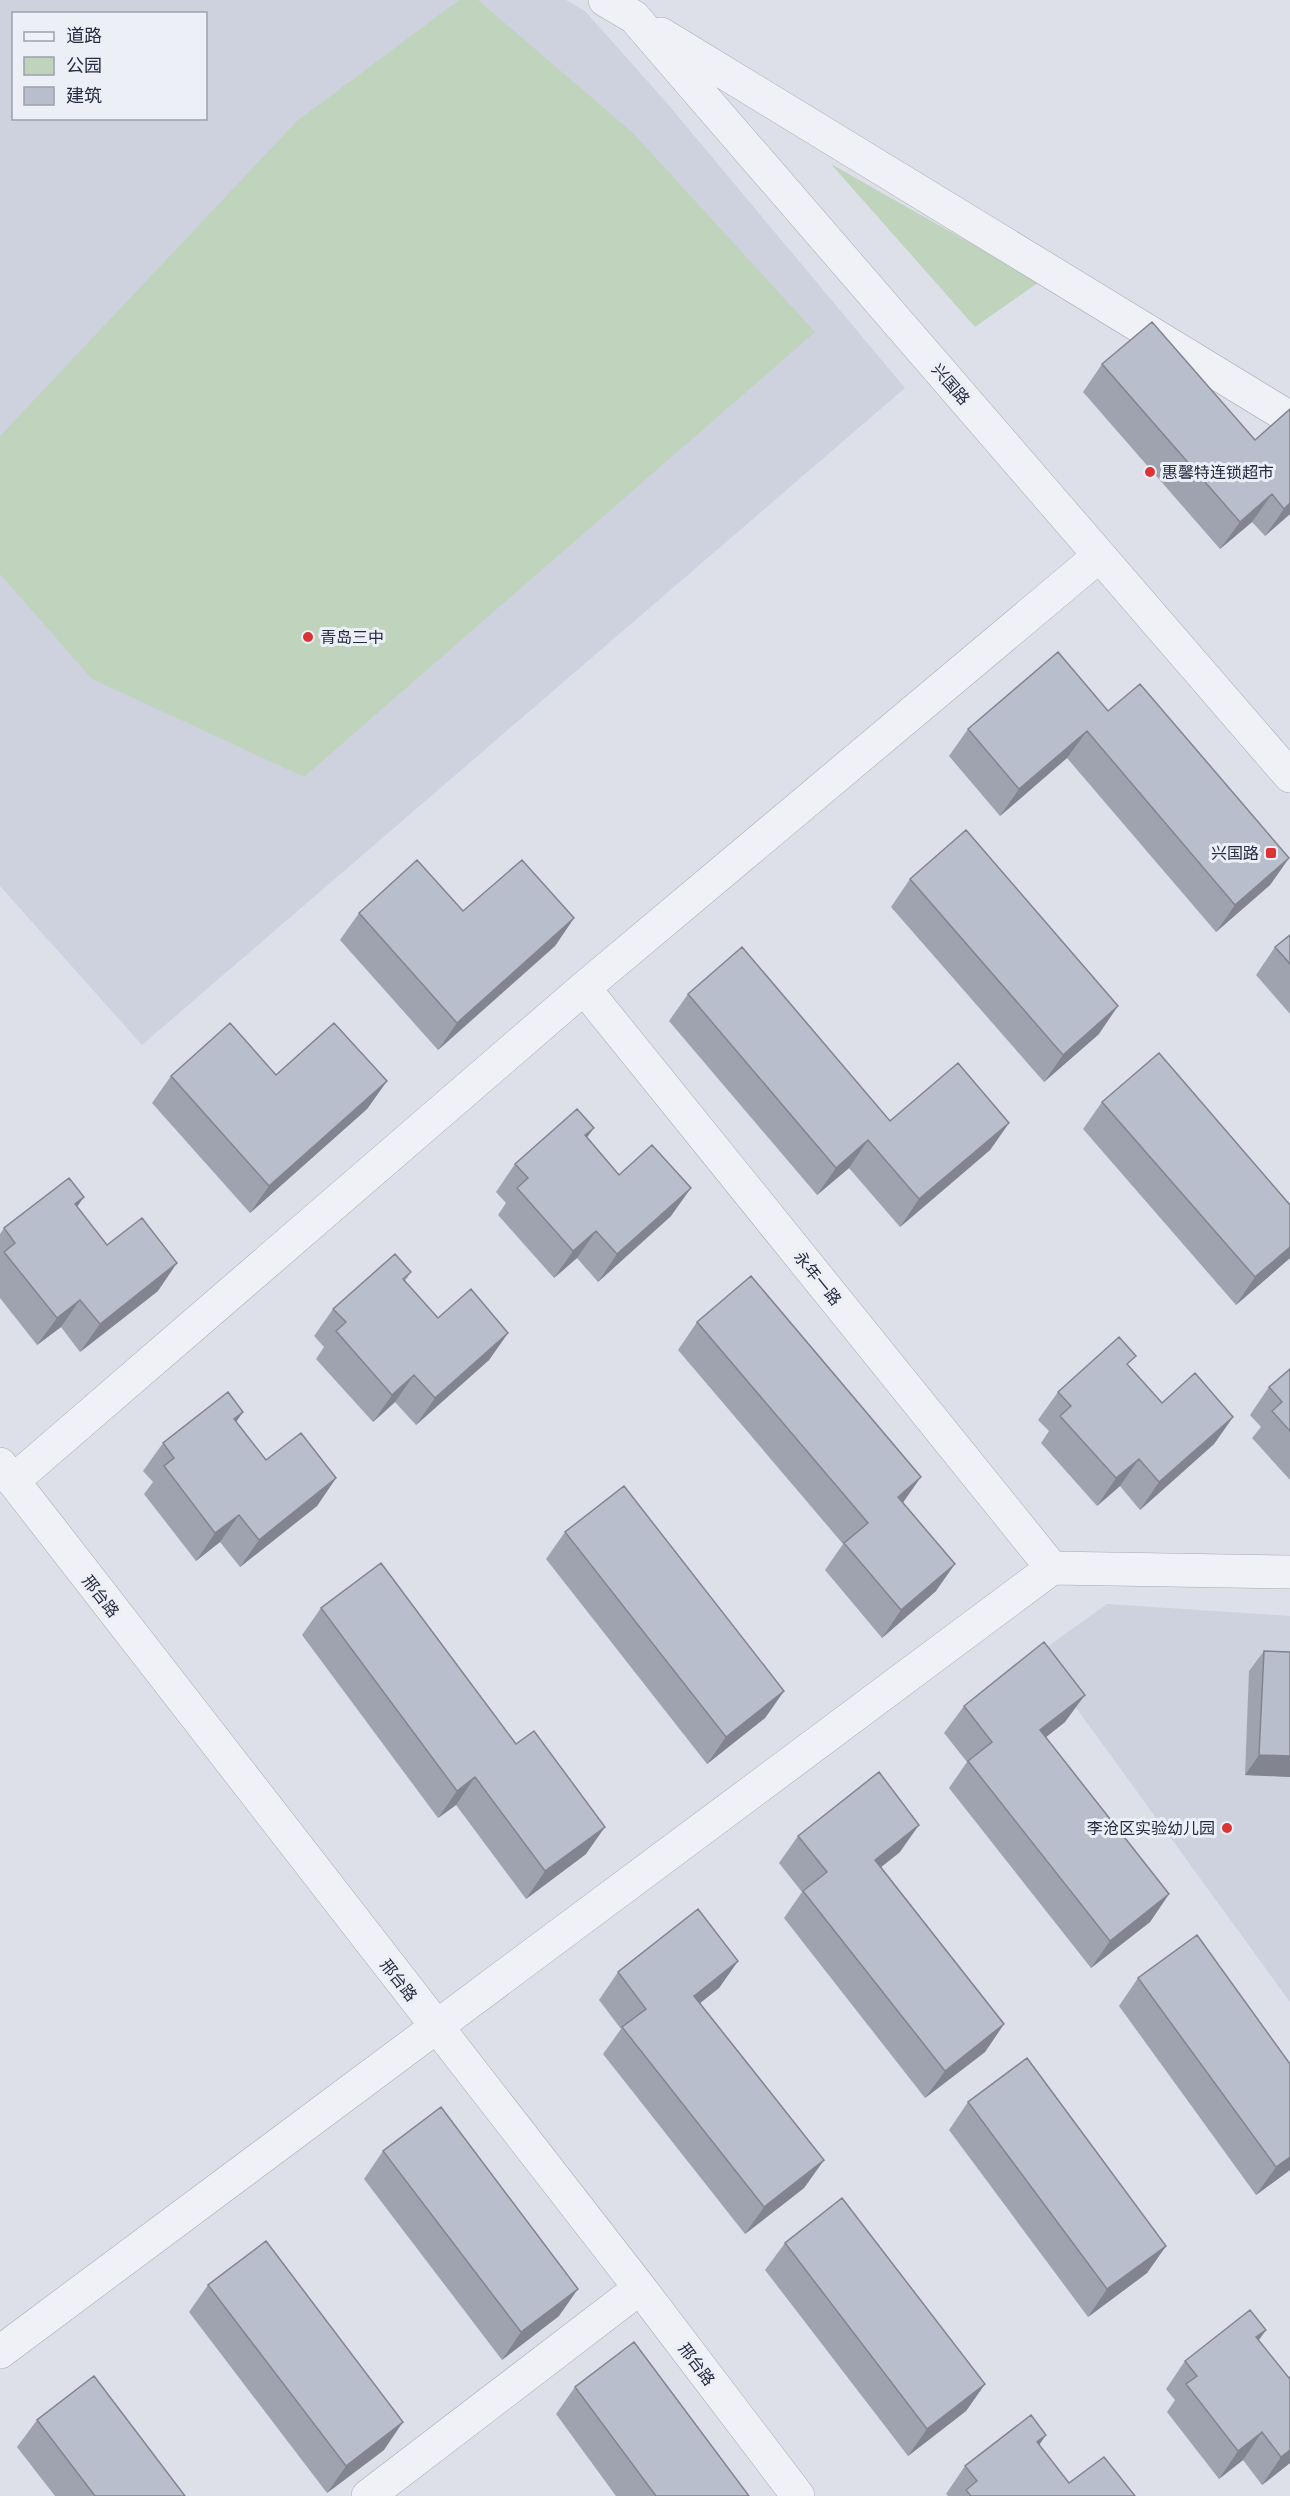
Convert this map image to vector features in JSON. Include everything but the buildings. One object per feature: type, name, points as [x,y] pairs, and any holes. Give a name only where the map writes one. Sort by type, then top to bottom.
[{"type":"street","name":"兴国路","points":[[605,0],[634,17],[1290,776]]},
{"type":"street","points":[[634,17],[1290,418]]},
{"type":"street","points":[[6,1473],[1099,556]]},
{"type":"street","name":"永年一路","points":[[584,988],[1052,1568]]},
{"type":"street","name":"邢台路","points":[[6,1473],[640,2288],[798,2496]]},
{"type":"street","points":[[0,2352],[1052,1568],[1290,1572]]},
{"type":"street","points":[[368,2496],[640,2288]]},
{"type":"shaded area","name":"青岛三中","points":[[0,0],[566,0],[585,11],[666,102],[905,388],[142,1045],[0,886]]},
{"type":"shaded area","name":"李沧区实验幼儿园","points":[[1107,1604],[1290,1616],[1290,2002],[1037,1654]]},
{"type":"green space","points":[[459,0],[478,0],[632,132],[815,332],[304,777],[92,679],[0,574],[0,436],[297,121]]},
{"type":"green space","points":[[831,164],[1039,282],[975,327]]},
{"type":"place","name":"惠馨特连锁超市","points":[[1150,472]]},
{"type":"place","name":"青岛三中","points":[[308,637]]},
{"type":"place","name":"兴国路","points":[[1271,853]]},
{"type":"place","name":"李沧区实验幼儿园","points":[[1227,1828]]}]
